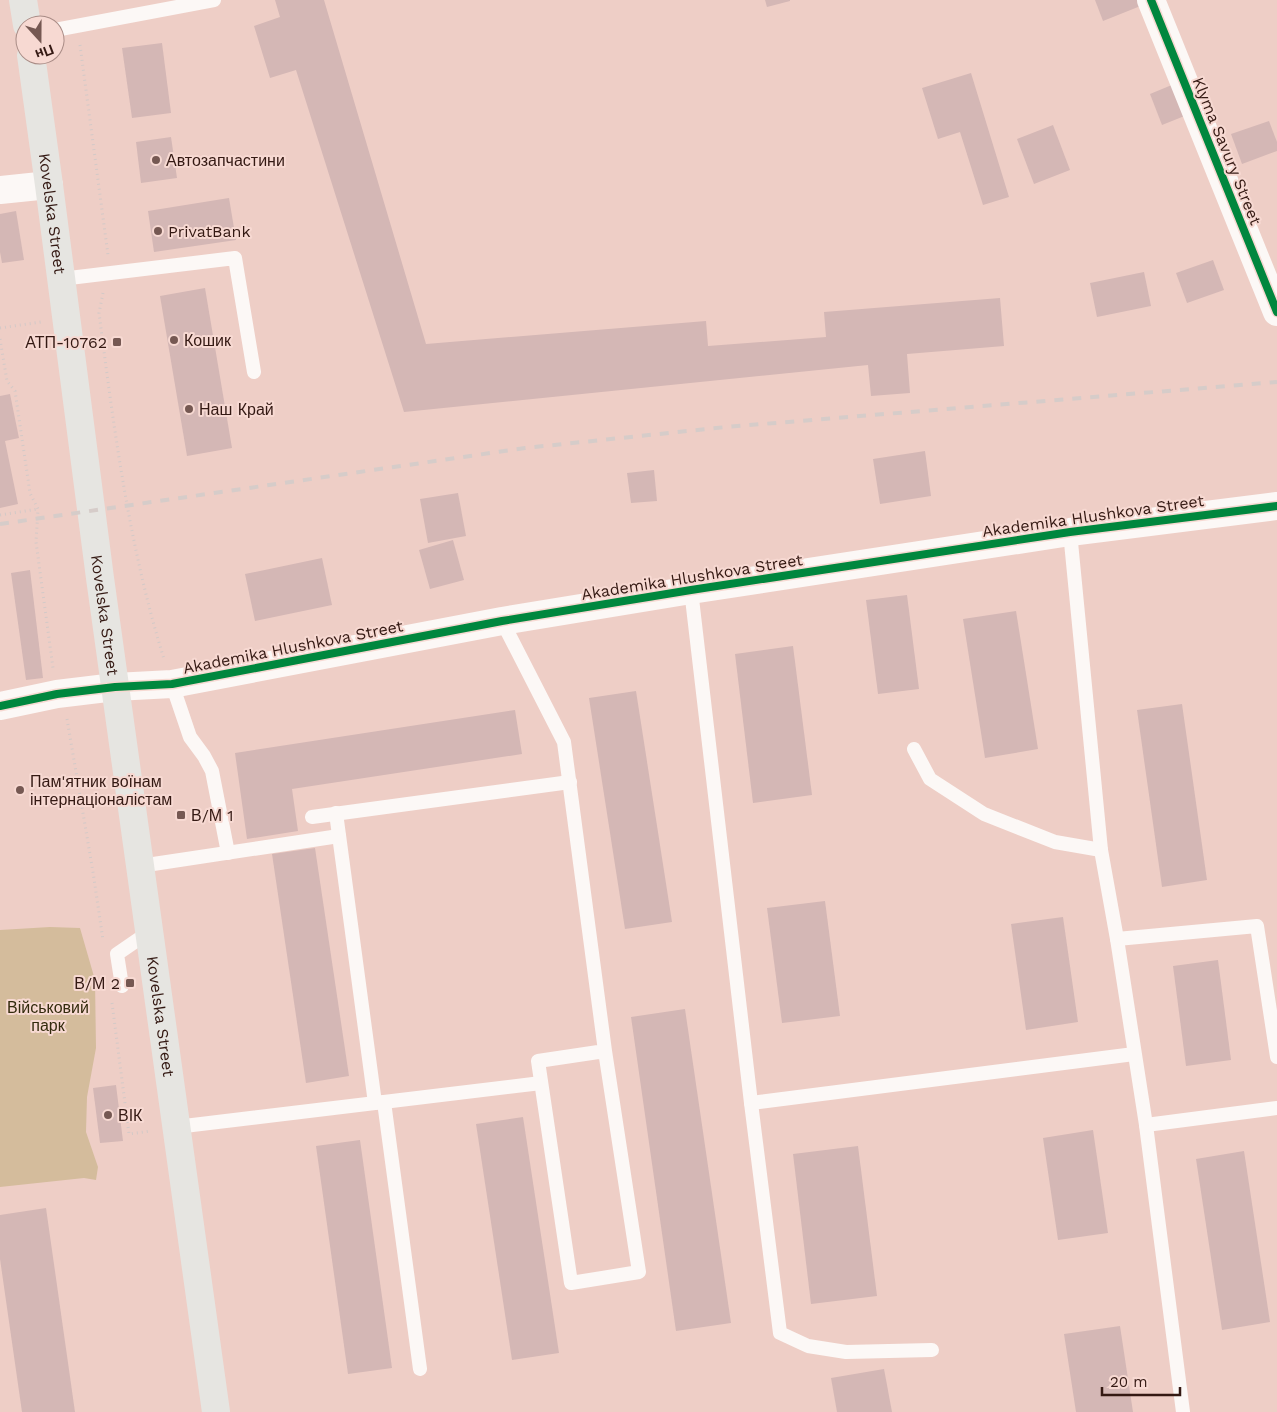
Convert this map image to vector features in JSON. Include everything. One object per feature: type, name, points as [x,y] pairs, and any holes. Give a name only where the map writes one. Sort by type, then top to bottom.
[{"type":"main road","points":[[23,0],[25,15]]},
{"type":"main road","name":"Kovelska Street","points":[[32,65],[114,687],[216,1412]]},
{"type":"street","name":"Klyma Savury Street","points":[[1151,0],[1277,312]]},
{"type":"street","points":[[0,190],[49,185]]},
{"type":"street","name":"Akademika Hlushkova Street","points":[[0,706],[57,694],[114,687],[172,684],[502,621],[691,590],[1070,532],[1277,506]]},
{"type":"lane","points":[[65,28],[214,0]]},
{"type":"lane","points":[[61,279],[235,258],[254,372]]},
{"type":"lane","points":[[1070,532],[1101,850],[1146,1125],[1184,1412]]},
{"type":"lane","points":[[691,590],[750,1103],[780,1333],[808,1346],[846,1352],[932,1350]]},
{"type":"lane","points":[[502,621],[564,742],[605,1051],[640,1272],[571,1282],[538,1061],[605,1051]]},
{"type":"lane","points":[[172,684],[190,737],[212,771],[228,853]]},
{"type":"lane","points":[[914,749],[930,779],[984,814],[1055,842],[1101,850]]},
{"type":"lane","points":[[312,817],[570,782]]},
{"type":"lane","points":[[336,814],[420,1369]]},
{"type":"lane","points":[[140,866],[339,836]]},
{"type":"lane","points":[[1117,939],[1257,926],[1277,1057]]},
{"type":"lane","points":[[122,986],[117,954],[149,932]]},
{"type":"lane","points":[[750,1103],[1134,1054]]},
{"type":"lane","points":[[176,1127],[541,1083]]},
{"type":"lane","points":[[1146,1125],[1277,1108]]},
{"type":"path","points":[[77,26],[109,263],[99,313],[118,454],[150,612],[172,684]]},
{"type":"path","points":[[0,339],[6,381],[15,390],[30,493],[38,509],[36,542],[57,694],[66,716],[104,948]]},
{"type":"path","points":[[0,515],[38,509]]},
{"type":"path","points":[[111,995],[129,1134],[176,1127]]},
{"type":"green space","name":"Військовий парк","points":[[50,927],[80,928],[95,980],[96,1048],[87,1097],[86,1132],[98,1167],[96,1180],[84,1178],[0,1187],[0,930]]},
{"type":"building","points":[[275,0],[324,0],[426,344],[706,321],[708,346],[826,337],[824,312],[1000,298],[1004,346],[907,354],[910,393],[871,396],[868,365],[404,412],[296,70],[270,78],[254,26],[280,17]]},
{"type":"building","points":[[765,0],[790,0],[790,1],[767,7]]},
{"type":"building","points":[[1095,0],[1141,0],[1143,5],[1103,21]]},
{"type":"building","points":[[162,43],[171,113],[132,118],[122,48]]},
{"type":"building","points":[[971,73],[1009,197],[983,205],[960,132],[938,139],[922,88]]},
{"type":"building","points":[[1179,82],[1192,113],[1162,125],[1150,94]]},
{"type":"building","points":[[1269,121],[1277,142],[1277,151],[1242,164],[1231,134]]},
{"type":"building","points":[[1053,125],[1070,170],[1034,184],[1017,139]]},
{"type":"building","name":"Автозапчастини","points":[[171,137],[177,178],[141,183],[136,142]]},
{"type":"building","points":[[229,198],[236,240],[154,252],[148,211]]},
{"type":"building","points":[[16,211],[24,260],[2,263],[0,252],[0,214]]},
{"type":"building","points":[[1213,260],[1224,290],[1187,303],[1176,273]]},
{"type":"building","points":[[1144,272],[1151,306],[1097,317],[1090,283]]},
{"type":"building","points":[[205,288],[232,448],[187,456],[160,296]]},
{"type":"building","points":[[10,394],[19,438],[5,441],[18,504],[0,508],[0,396]]},
{"type":"building","points":[[925,451],[931,496],[880,504],[873,459]]},
{"type":"building","points":[[654,470],[657,501],[631,503],[627,473]]},
{"type":"building","points":[[458,493],[466,536],[428,543],[420,499]]},
{"type":"building","points":[[453,540],[464,580],[430,589],[419,550]]},
{"type":"building","points":[[322,558],[332,605],[255,621],[245,574]]},
{"type":"building","points":[[30,570],[43,678],[26,680],[11,573]]},
{"type":"building","points":[[907,595],[919,689],[878,694],[866,600]]},
{"type":"building","points":[[1016,611],[1038,749],[985,758],[963,619]]},
{"type":"building","points":[[793,646],[812,795],[753,803],[735,654]]},
{"type":"building","points":[[636,691],[672,922],[625,929],[589,698]]},
{"type":"building","points":[[1182,704],[1207,880],[1162,887],[1137,710]]},
{"type":"building","points":[[515,710],[522,754],[292,789],[298,831],[247,839],[235,753]]},
{"type":"building","points":[[315,848],[349,1076],[306,1083],[272,854]]},
{"type":"building","points":[[825,901],[840,1016],[782,1023],[767,908]]},
{"type":"building","points":[[1063,917],[1078,1022],[1026,1030],[1011,924]]},
{"type":"building","points":[[1218,960],[1231,1060],[1186,1066],[1173,966]]},
{"type":"building","points":[[685,1009],[731,1323],[676,1331],[631,1017]]},
{"type":"building","name":"ВІК","points":[[116,1085],[123,1141],[100,1143],[93,1088]]},
{"type":"building","points":[[523,1117],[559,1353],[512,1360],[476,1124]]},
{"type":"building","points":[[1093,1130],[1108,1233],[1058,1240],[1043,1138]]},
{"type":"building","points":[[360,1140],[392,1368],[348,1374],[316,1146]]},
{"type":"building","points":[[858,1146],[877,1296],[811,1304],[793,1154]]},
{"type":"building","points":[[1244,1151],[1270,1322],[1222,1330],[1196,1159]]},
{"type":"building","points":[[46,1208],[75,1412],[22,1412],[0,1259],[0,1215]]},
{"type":"building","points":[[1120,1326],[1133,1412],[1076,1412],[1064,1334]]},
{"type":"building","points":[[884,1369],[892,1412],[837,1412],[831,1378]]},
{"type":"railway","points":[[0,524],[525,448],[726,427],[1277,382]]},
{"type":"cycle path","points":[[1151,0],[1277,312]]},
{"type":"cycle path","points":[[0,706],[57,694],[115,687],[172,684],[502,621],[691,590],[1070,532],[1277,506]]},
{"type":"place","name":"Автозапчастини","points":[[156,160]]},
{"type":"place","name":"PrivatBank","points":[[158,231]]},
{"type":"place","name":"Кошик","points":[[174,340]]},
{"type":"place","name":"АТП-10762","points":[[117,342]]},
{"type":"place","name":"Наш Край","points":[[189,409]]},
{"type":"place","name":"Пам'ятник воїнам інтернаціоналістам","points":[[20,790]]},
{"type":"place","name":"В/М 1","points":[[181,815]]},
{"type":"place","name":"В/М 2","points":[[130,983]]},
{"type":"place","name":"ВІК","points":[[108,1115]]}]
